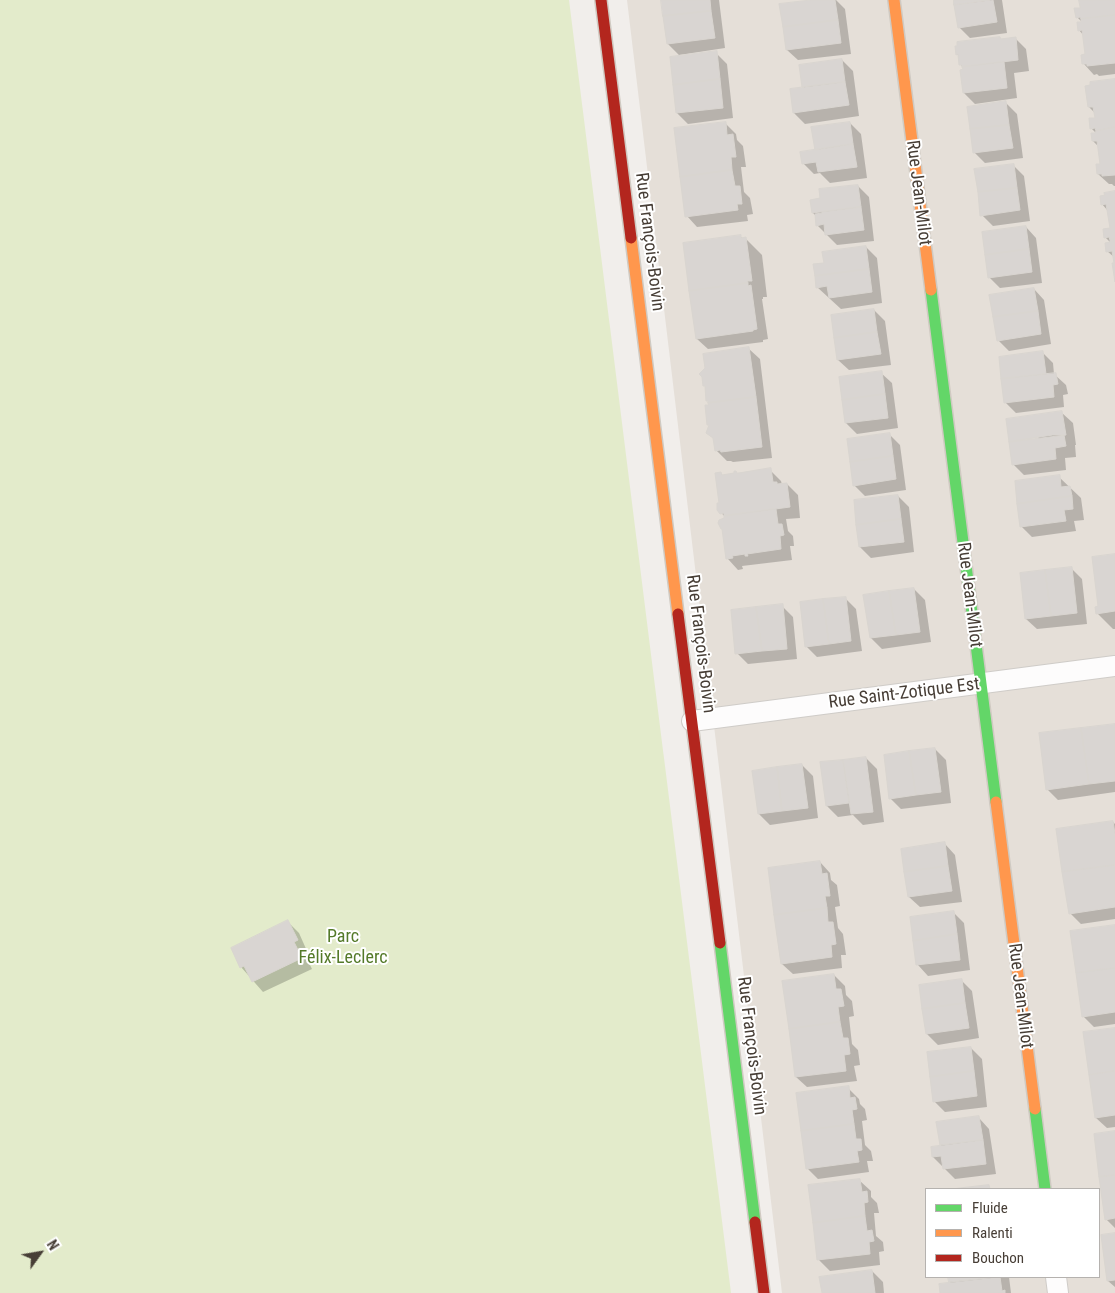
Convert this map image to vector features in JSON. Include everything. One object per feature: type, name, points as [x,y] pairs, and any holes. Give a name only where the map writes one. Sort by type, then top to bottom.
[{"type":"street","name":"Rue François-Boivin","points":[[601,0],[764,1293]]},
{"type":"street","name":"Rue Jean-Milot","points":[[894,0],[1045,1188]]},
{"type":"street","name":"Rue Saint-Zotique Est","points":[[692,721],[1115,666]]},
{"type":"street","points":[[1056,1278],[1058,1293]]},
{"type":"shaded area","points":[[627,0],[1115,0],[1115,1293],[782,1293]]},
{"type":"green space","name":"Parc Félix-Leclerc","points":[[0,0],[569,0],[731,1293],[0,1293]]},
{"type":"building","points":[[661,0],[710,0],[711,11],[663,16]]},
{"type":"building","points":[[811,0],[835,0],[838,20],[783,27],[779,4]]},
{"type":"building","points":[[954,0],[990,0],[954,5]]},
{"type":"building","points":[[993,0],[997,22],[958,28],[954,5]]},
{"type":"building","points":[[1079,0],[1115,0],[1115,15],[1076,18],[1074,8],[1080,8]]},
{"type":"building","points":[[711,11],[715,38],[667,44],[663,16]]},
{"type":"building","points":[[1115,15],[1115,63],[1087,66],[1087,64],[1082,64],[1081,55],[1085,54],[1082,30],[1078,31],[1077,22],[1081,22],[1081,19]]},
{"type":"building","points":[[838,20],[841,43],[786,50],[783,27]]},
{"type":"building","points":[[1000,37],[1001,39],[1016,37],[1018,60],[962,67],[962,65],[959,65],[955,46],[957,46],[957,42]]},
{"type":"building","points":[[717,51],[720,79],[673,85],[670,57]]},
{"type":"building","points":[[842,59],[845,82],[802,87],[799,65]]},
{"type":"building","points":[[1004,62],[1007,88],[963,93],[960,70],[963,69],[962,67]]},
{"type":"building","points":[[720,79],[723,108],[676,113],[673,85]]},
{"type":"building","points":[[1115,79],[1115,127],[1096,131],[1095,128],[1090,129],[1089,118],[1095,118],[1093,107],[1088,107],[1085,86],[1090,85],[1090,82]]},
{"type":"building","points":[[845,82],[849,105],[793,113],[790,89]]},
{"type":"building","points":[[1006,101],[1009,125],[970,129],[967,107]]},
{"type":"building","points":[[726,122],[727,135],[733,134],[736,157],[731,157],[732,170],[680,177],[674,128]]},
{"type":"building","points":[[850,122],[853,144],[815,150],[811,127]]},
{"type":"building","points":[[1009,125],[1013,148],[973,153],[970,129]]},
{"type":"building","points":[[1115,127],[1115,175],[1102,176],[1102,174],[1097,174],[1096,164],[1100,164],[1097,141],[1092,141],[1091,133]]},
{"type":"building","points":[[853,144],[857,167],[818,172],[816,162],[802,164],[800,152]]},
{"type":"building","points":[[1014,164],[1017,188],[978,192],[974,169]]},
{"type":"building","points":[[732,170],[735,186],[740,186],[742,204],[737,204],[738,210],[685,217],[680,177]]},
{"type":"building","points":[[858,185],[861,207],[812,213],[810,200],[820,198],[819,189]]},
{"type":"building","points":[[1017,188],[1020,210],[980,216],[978,192]]},
{"type":"building","points":[[1115,191],[1115,239],[1110,240],[1109,237],[1104,238],[1103,229],[1110,228],[1106,204],[1101,205],[1100,196],[1105,195],[1104,193]]},
{"type":"building","points":[[861,207],[864,230],[825,235],[824,224],[816,226],[815,214]]},
{"type":"building","points":[[1026,226],[1029,249],[985,255],[982,232]]},
{"type":"building","points":[[741,235],[741,238],[746,237],[752,281],[689,291],[683,243]]},
{"type":"building","points":[[1115,239],[1115,282],[1112,251],[1106,252],[1105,243]]},
{"type":"building","points":[[866,246],[869,269],[815,276],[813,264],[824,263],[822,252]]},
{"type":"building","points":[[1029,249],[1032,272],[988,278],[985,255]]},
{"type":"building","points":[[869,269],[872,292],[829,298],[827,286],[816,288],[815,276]]},
{"type":"building","points":[[748,283],[748,286],[751,285],[757,329],[696,339],[689,291]]},
{"type":"building","points":[[1034,288],[1038,311],[993,317],[989,295]]},
{"type":"building","points":[[874,309],[877,332],[834,338],[831,315]]},
{"type":"building","points":[[1038,311],[1041,334],[997,341],[993,317]]},
{"type":"building","points":[[877,332],[881,354],[837,360],[834,338]]},
{"type":"building","points":[[749,347],[756,397],[708,403],[706,401],[705,386],[703,386],[702,377],[699,374],[705,368],[703,354]]},
{"type":"building","points":[[1043,351],[1046,374],[1001,379],[999,357]]},
{"type":"building","points":[[882,371],[885,394],[842,400],[839,377]]},
{"type":"building","points":[[1056,373],[1058,384],[1053,385],[1054,397],[1004,403],[1001,379]]},
{"type":"building","points":[[885,394],[888,418],[845,423],[842,400]]},
{"type":"building","points":[[756,397],[762,447],[721,452],[720,450],[715,451],[713,438],[706,433],[709,425],[707,425],[705,405],[709,405],[708,403]]},
{"type":"building","points":[[1062,411],[1066,435],[1009,442],[1006,419]]},
{"type":"building","points":[[890,433],[893,456],[850,462],[847,439]]},
{"type":"building","points":[[1064,435],[1066,446],[1055,448],[1056,459],[1012,465],[1009,442]]},
{"type":"building","points":[[893,456],[896,479],[853,486],[850,462]]},
{"type":"building","points":[[771,468],[773,482],[777,482],[777,484],[787,483],[790,507],[724,516],[724,513],[720,514],[717,510],[717,503],[719,503],[715,473],[721,472],[722,475],[734,473],[734,471],[737,473]]},
{"type":"building","points":[[1060,475],[1061,487],[1070,486],[1072,496],[1017,504],[1015,481]]},
{"type":"building","points":[[898,495],[901,519],[856,525],[854,500]]},
{"type":"building","points":[[1072,496],[1073,509],[1064,510],[1066,521],[1020,527],[1017,504]]},
{"type":"building","points":[[776,509],[778,524],[782,524],[784,535],[780,536],[781,549],[747,554],[748,556],[745,556],[745,554],[732,556],[733,558],[726,559],[722,529],[718,523],[719,520],[724,518],[724,516]]},
{"type":"building","points":[[901,519],[904,542],[859,547],[856,525]]},
{"type":"building","points":[[1115,554],[1115,611],[1096,614],[1095,607],[1098,606],[1092,557]]},
{"type":"building","points":[[1072,567],[1077,613],[1051,616],[1045,570]]},
{"type":"building","points":[[1045,570],[1051,616],[1025,619],[1020,573]]},
{"type":"building","points":[[914,588],[920,632],[896,635],[889,591]]},
{"type":"building","points":[[889,591],[896,635],[870,638],[863,595]]},
{"type":"building","points":[[846,597],[851,641],[829,644],[823,599]]},
{"type":"building","points":[[823,599],[829,644],[805,647],[800,602]]},
{"type":"building","points":[[783,604],[787,649],[762,651],[756,607]]},
{"type":"building","points":[[756,607],[762,651],[735,654],[731,610]]},
{"type":"building","points":[[1115,724],[1115,781],[1089,784],[1081,728]]},
{"type":"building","points":[[1081,728],[1089,784],[1046,790],[1039,733]]},
{"type":"building","points":[[935,748],[941,792],[916,795],[909,751]]},
{"type":"building","points":[[909,751],[916,795],[889,799],[884,755]]},
{"type":"building","points":[[866,757],[873,812],[851,814],[843,760]]},
{"type":"building","points":[[843,760],[849,803],[826,806],[820,762]]},
{"type":"building","points":[[802,764],[808,808],[782,811],[777,767]]},
{"type":"building","points":[[777,767],[782,811],[758,814],[752,771]]},
{"type":"building","points":[[1113,821],[1115,865],[1062,872],[1056,829]]},
{"type":"building","points":[[945,842],[948,866],[904,872],[901,849]]},
{"type":"building","points":[[820,861],[822,874],[827,873],[830,896],[825,896],[827,908],[774,915],[768,868]]},
{"type":"building","points":[[1115,865],[1115,907],[1069,914],[1062,872]]},
{"type":"building","points":[[948,866],[952,891],[908,897],[904,872]]},
{"type":"building","points":[[827,908],[828,922],[833,922],[836,944],[831,945],[832,957],[781,964],[774,915]]},
{"type":"building","points":[[954,911],[957,934],[913,941],[910,917]]},
{"type":"building","points":[[288,920],[298,940],[294,942],[302,958],[252,982],[244,966],[240,968],[231,948]]},
{"type":"building","points":[[1115,925],[1115,968],[1076,973],[1070,931]]},
{"type":"building","points":[[957,934],[960,960],[916,965],[913,941]]},
{"type":"building","points":[[1115,968],[1115,1012],[1082,1017],[1076,973]]},
{"type":"building","points":[[834,974],[836,989],[841,989],[844,1006],[838,1007],[840,1022],[789,1029],[782,981]]},
{"type":"building","points":[[962,979],[965,1003],[922,1009],[919,985]]},
{"type":"building","points":[[965,1003],[969,1028],[926,1034],[922,1009]]},
{"type":"building","points":[[840,1022],[843,1038],[848,1038],[850,1054],[844,1055],[846,1071],[795,1077],[789,1029]]},
{"type":"building","points":[[1115,1028],[1115,1071],[1089,1075],[1083,1032]]},
{"type":"building","points":[[971,1047],[974,1071],[930,1077],[927,1052]]},
{"type":"building","points":[[974,1071],[977,1096],[933,1102],[930,1077]]},
{"type":"building","points":[[1115,1071],[1115,1115],[1095,1118],[1089,1075]]},
{"type":"building","points":[[849,1086],[850,1098],[855,1097],[857,1109],[852,1110],[854,1124],[801,1131],[796,1093]]},
{"type":"building","points":[[979,1116],[983,1140],[940,1145],[936,1122]]},
{"type":"building","points":[[854,1124],[856,1139],[861,1139],[862,1150],[857,1151],[859,1162],[806,1169],[801,1131]]},
{"type":"building","points":[[1115,1131],[1115,1175],[1099,1177],[1094,1134]]},
{"type":"building","points":[[983,1140],[986,1164],[943,1169],[941,1156],[932,1157],[931,1147]]},
{"type":"building","points":[[1115,1175],[1115,1218],[1105,1220],[1099,1177]]},
{"type":"building","points":[[860,1179],[862,1192],[867,1191],[868,1202],[864,1203],[865,1216],[813,1223],[808,1185]]},
{"type":"building","points":[[989,1185],[990,1188],[961,1188]]},
{"type":"building","points":[[865,1216],[867,1231],[872,1230],[874,1241],[869,1242],[870,1254],[817,1260],[813,1223]]},
{"type":"building","points":[[1115,1233],[1115,1280],[1107,1281],[1101,1235]]},
{"type":"building","points":[[872,1270],[875,1293],[822,1293],[819,1277]]},
{"type":"building","points":[[948,1278],[987,1278],[949,1282]]},
{"type":"building","points":[[1000,1278],[1002,1291],[1005,1290],[1005,1293],[940,1293],[939,1284]]},
{"type":"traffic: fast","points":[[931,290],[996,802]]},
{"type":"traffic: fast","points":[[720,943],[755,1222]]},
{"type":"traffic: fast","points":[[1035,1109],[1045,1188]]},
{"type":"traffic: slow","points":[[894,0],[931,290]]},
{"type":"traffic: slow","points":[[631,238],[678,614]]},
{"type":"traffic: slow","points":[[996,802],[1035,1109]]},
{"type":"traffic: jam","points":[[601,0],[631,238]]},
{"type":"traffic: jam","points":[[678,614],[720,943]]},
{"type":"traffic: jam","points":[[755,1222],[764,1293]]}]
